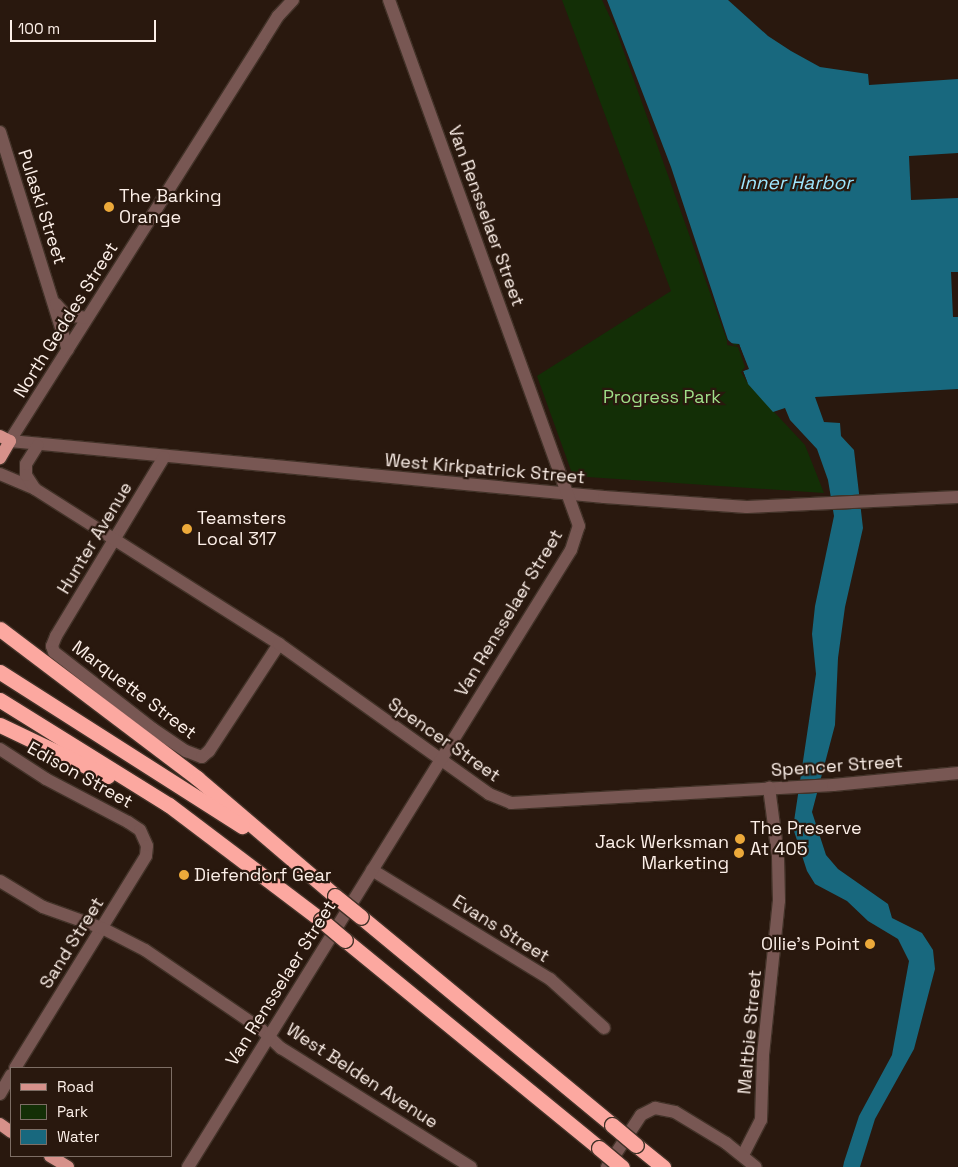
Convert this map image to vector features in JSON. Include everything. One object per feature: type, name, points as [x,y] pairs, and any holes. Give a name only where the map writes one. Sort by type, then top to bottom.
[{"type":"highway","points":[[0,629],[198,778],[282,854],[663,1167]]},
{"type":"highway","points":[[0,672],[162,772],[282,854]]},
{"type":"highway","points":[[0,700],[198,826],[321,920],[622,1167]]},
{"type":"highway","points":[[0,725],[102,774],[198,826]]},
{"type":"main road","name":"North Geddes Street","points":[[0,458],[5,439]]},
{"type":"main road","points":[[52,1157],[68,1167]]},
{"type":"street","name":"North Geddes Street","points":[[5,439],[68,350],[278,16],[294,0]]},
{"type":"street","name":"Van Rensselaer Street","points":[[188,1167],[571,550],[579,519],[568,494],[390,0]]},
{"type":"street","name":"Pulaski Street","points":[[0,132],[4,158],[54,302],[68,350]]},
{"type":"street","points":[[54,302],[66,316],[87,318]]},
{"type":"street","name":"West Kirkpatrick Street","points":[[5,439],[38,445],[164,457],[568,494],[747,507],[958,497]]},
{"type":"street","points":[[35,489],[26,475],[26,464],[38,445]]},
{"type":"street","name":"Hunter Avenue","points":[[56,636],[164,457]]},
{"type":"street","name":"Spencer Street","points":[[0,474],[35,489],[279,644],[489,794],[520,804],[614,795],[834,785],[958,773]]},
{"type":"street","name":"Marquette Street","points":[[56,636],[52,646],[54,652],[153,729],[195,756],[202,756],[209,751],[279,644]]},
{"type":"street","name":"Edison Street","points":[[0,749],[46,779],[128,822],[141,833]]},
{"type":"street","name":"Maltbie Street","points":[[742,1154],[761,1120],[763,1055],[779,901],[778,856],[769,788]]},
{"type":"street","name":"Sand Street","points":[[17,1067],[146,856],[147,846],[141,833]]},
{"type":"street","name":"Evans Street","points":[[372,870],[537,971],[569,995],[604,1028]]},
{"type":"street","name":"West Belden Avenue","points":[[0,881],[43,907],[102,928],[145,950],[318,1072],[472,1167]]},
{"type":"street","points":[[0,1094],[10,1077]]},
{"type":"street","points":[[607,1167],[640,1115],[650,1109],[666,1108],[676,1112],[742,1154],[756,1167]]},
{"type":"green space","name":"Progress Park","points":[[562,0],[602,0],[616,30],[728,343],[739,344],[749,369],[748,384],[805,445],[824,493],[573,476],[537,376],[671,291]]},
{"type":"water","name":"Inner Harbor","points":[[607,0],[728,0],[768,36],[791,51],[820,67],[868,74],[869,85],[958,79],[958,153],[909,156],[911,200],[958,198],[958,272],[951,272],[953,317],[958,317],[958,389],[815,397],[824,422],[840,423],[841,436],[854,450],[863,528],[845,607],[838,658],[835,725],[812,812],[826,855],[838,869],[888,904],[892,918],[922,933],[933,950],[935,969],[914,1049],[875,1119],[860,1167],[843,1167],[859,1116],[892,1055],[909,961],[898,939],[868,921],[847,901],[815,884],[807,871],[793,828],[816,674],[812,634],[815,606],[834,516],[828,480],[817,449],[790,420],[785,408],[773,412],[748,384],[743,371],[748,369],[739,344],[729,343],[671,167]]},
{"type":"pier","points":[[727,339],[735,346],[739,344],[749,369],[743,371],[748,384],[741,372],[745,367],[738,347],[727,345]]},
{"type":"place","name":"The Barking Orange","points":[[109,207]]},
{"type":"place","name":"Teamsters Local 317","points":[[187,529]]},
{"type":"place","name":"The Preserve At 405","points":[[740,839]]},
{"type":"place","name":"Jack Werksman Marketing","points":[[739,853]]},
{"type":"place","name":"Diefendorf Gear","points":[[184,875]]},
{"type":"place","name":"Ollie's Point","points":[[870,944]]}]
